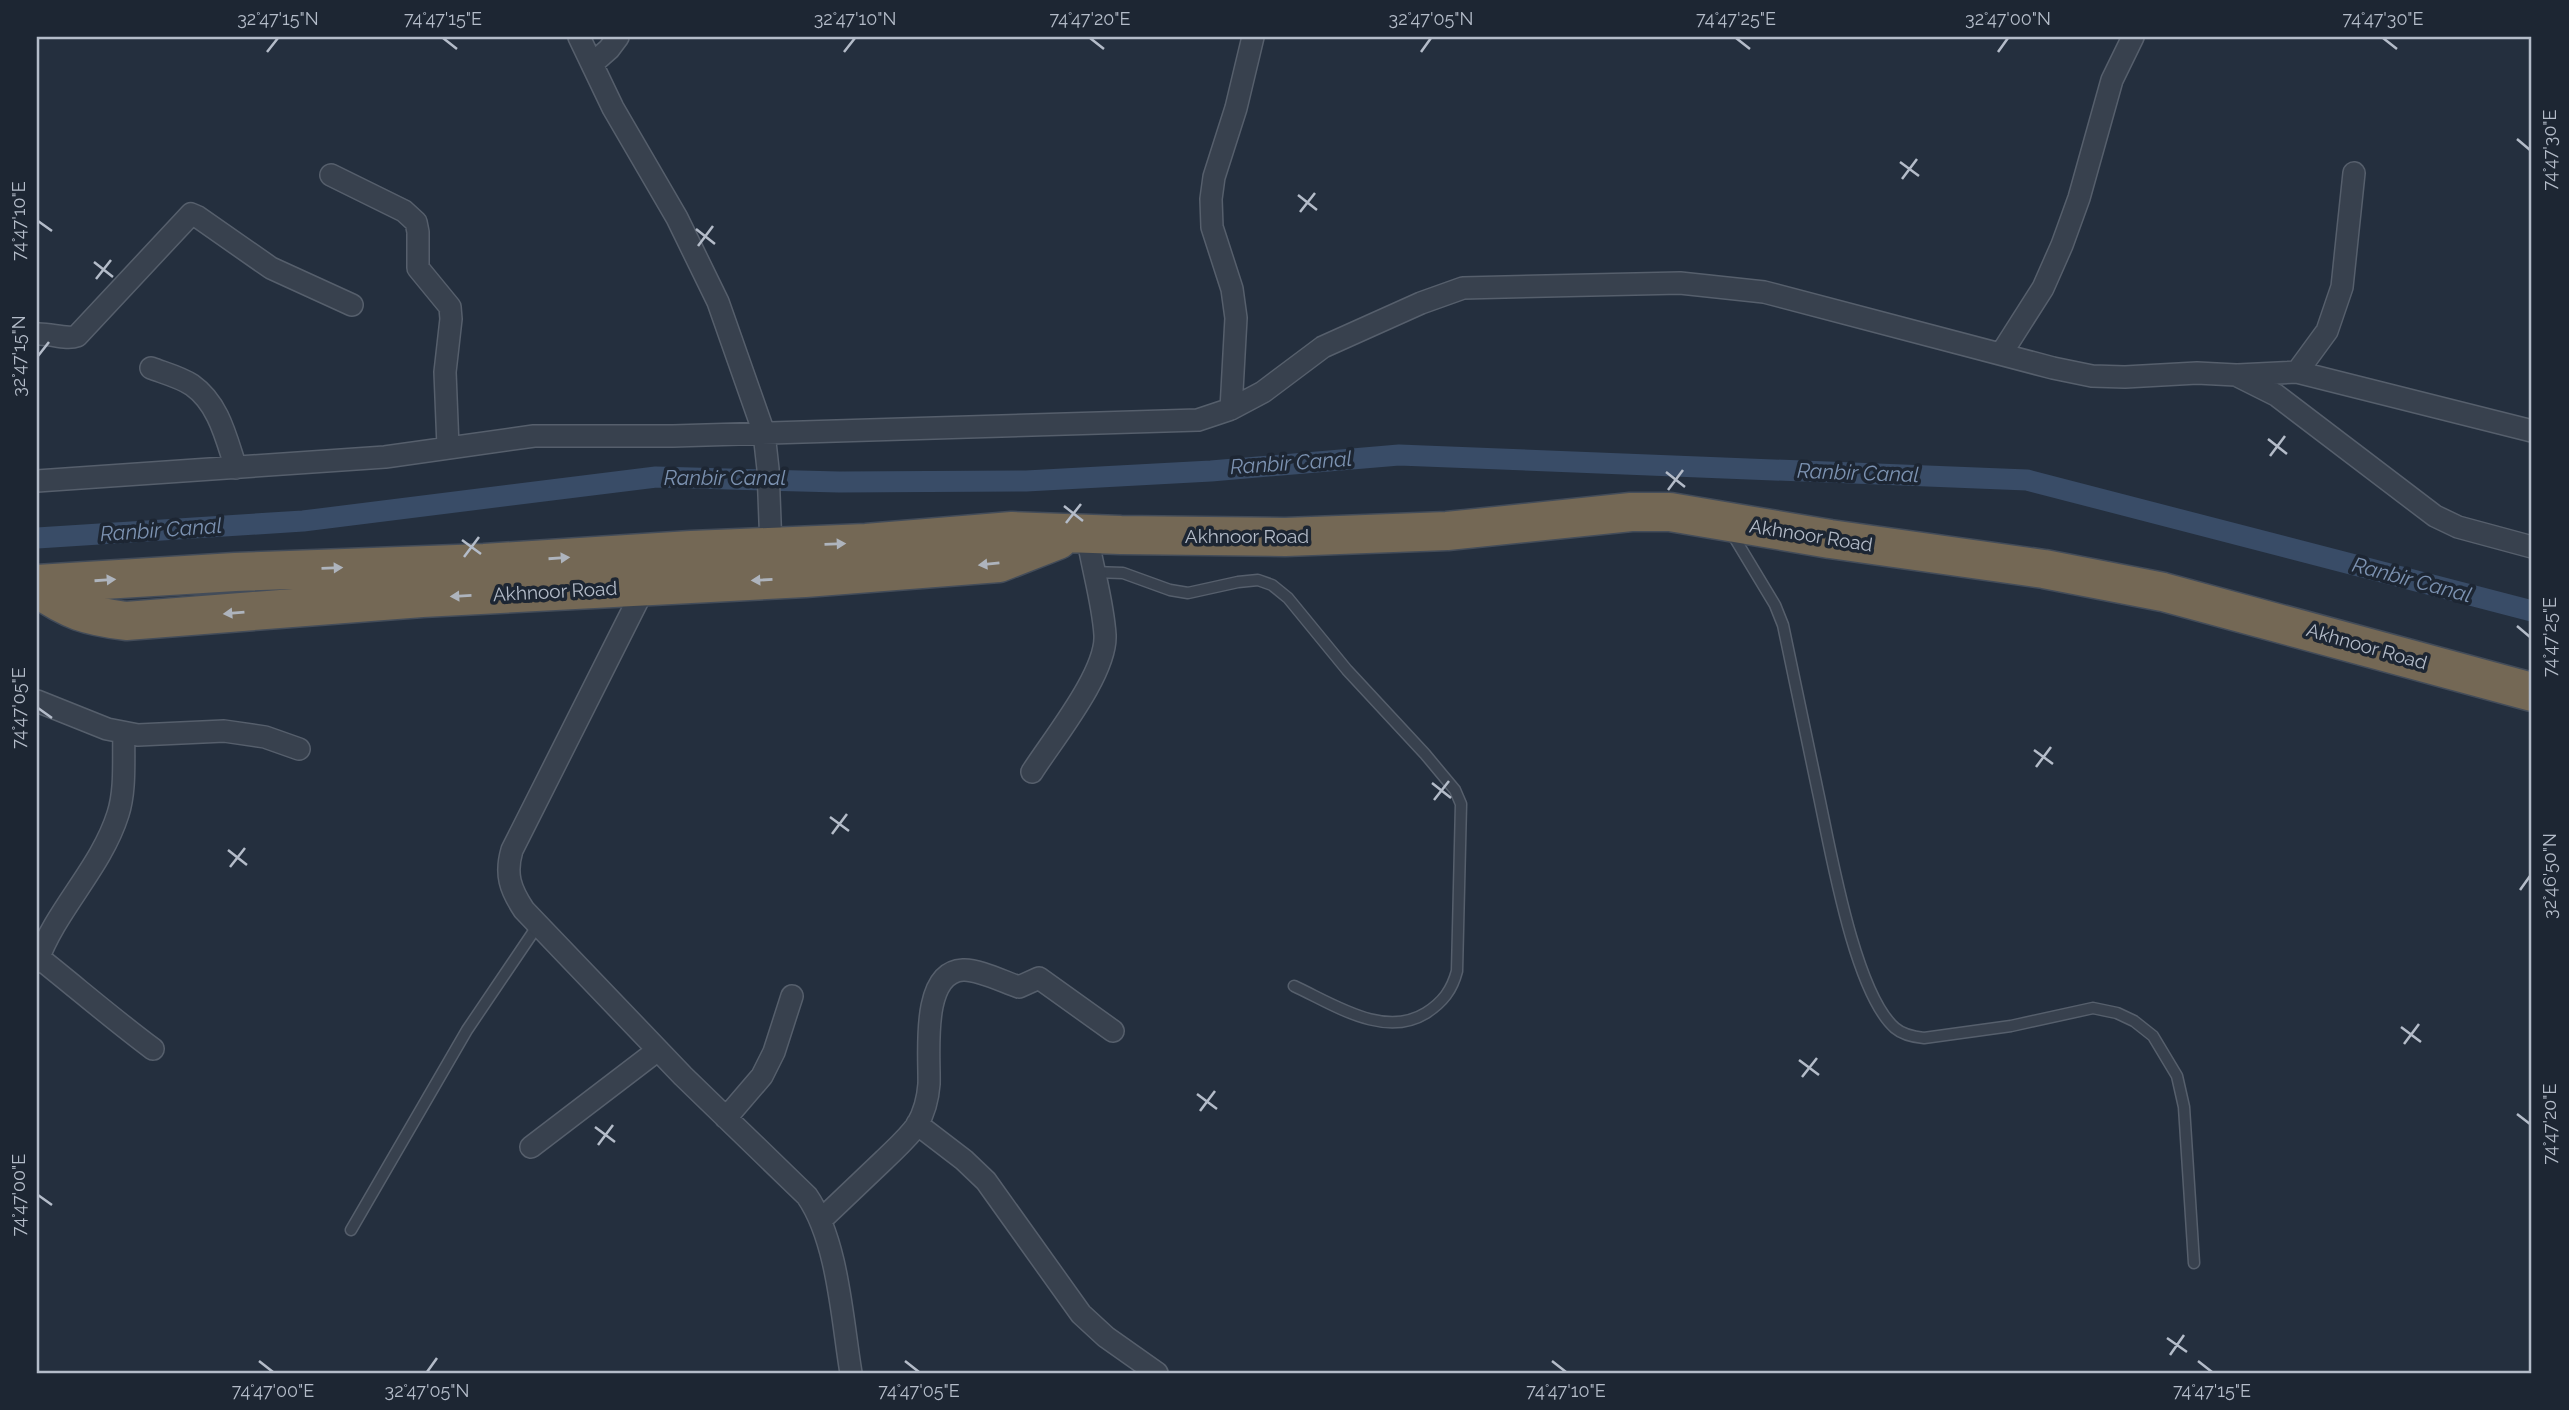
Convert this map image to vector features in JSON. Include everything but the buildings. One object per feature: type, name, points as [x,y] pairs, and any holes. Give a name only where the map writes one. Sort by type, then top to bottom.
[{"type":"highway","name":"Akhnoor Road","points":[[37,586],[235,572],[484,563],[866,543],[1012,531],[1285,537],[1416,533],[1631,512],[1670,512],[1830,539],[2018,565],[2164,592],[2532,692]]},
{"type":"highway","name":"Akhnoor Road","points":[[37,586],[63,606],[88,616],[126,621],[422,598],[805,578],[999,563],[1081,533]]},
{"type":"street","points":[[579,37],[613,108],[677,218],[718,302],[764,433],[771,547]]},
{"type":"street","points":[[592,64],[610,49],[618,37]]},
{"type":"street","points":[[1231,409],[1236,318],[1232,289],[1212,227],[1210,199],[1214,177],[1237,108],[1253,37]]},
{"type":"street","points":[[2001,354],[2043,288],[2062,245],[2079,198],[2112,80],[2133,37]]},
{"type":"street","points":[[2297,372],[2327,331],[2342,287],[2354,173]]},
{"type":"street","points":[[331,174],[404,211],[415,222],[418,232],[418,268],[450,307],[445,372],[448,447]]},
{"type":"street","points":[[37,334],[58,334],[72,338],[77,336],[191,215],[198,217],[271,268],[352,305]]},
{"type":"street","points":[[37,481],[385,457],[534,436],[673,436],[1198,420],[1231,409],[1264,392],[1324,347],[1421,303],[1464,288],[1680,283],[1764,292],[2092,376],[2297,372],[2532,431]]},
{"type":"street","points":[[150,368],[191,384],[206,397],[219,419],[236,468]]},
{"type":"street","points":[[2236,375],[2276,394],[2435,516],[2458,527],[2532,547]]},
{"type":"street","points":[[1032,772],[1096,673],[1103,654],[1105,636],[1093,572],[1081,533]]},
{"type":"street","points":[[645,586],[512,850],[508,877],[510,888],[524,910],[659,1051],[807,1196],[821,1220],[830,1244],[851,1373]]},
{"type":"street","points":[[37,701],[107,729],[124,733],[164,736],[224,731],[265,737],[299,749]]},
{"type":"street","points":[[124,733],[121,799],[112,830],[38,959],[153,1049]]},
{"type":"street","points":[[821,1220],[901,1144],[917,1124],[926,1105],[929,1086],[930,1013],[936,992],[945,978],[955,971],[966,970],[1019,987],[1024,987],[1031,979],[1039,978],[1112,1031]]},
{"type":"street","points":[[726,1118],[762,1076],[774,1052],[792,996]]},
{"type":"street","points":[[531,1147],[659,1051]]},
{"type":"street","points":[[917,1124],[964,1160],[986,1181],[1081,1314],[1157,1373]]},
{"type":"lane","points":[[1724,520],[1775,605],[1783,625],[1840,895],[1864,976],[1878,1005],[1894,1028],[1910,1037],[1924,1038],[2011,1026],[2092,1008],[2117,1013],[2134,1021],[2153,1036],[2177,1076],[2184,1107],[2194,1263]]},
{"type":"lane","points":[[1093,572],[1123,573],[1170,590],[1188,593],[1258,580],[1272,585],[1288,598],[1347,670],[1455,790],[1461,804],[1457,971],[1445,998],[1418,1018],[1401,1023],[1384,1022],[1343,1009],[1294,986]]},
{"type":"lane","points":[[351,1230],[467,1030],[538,925]]},
{"type":"waterway","name":"Ranbir Canal","points":[[37,538],[303,521],[656,477],[839,482],[1026,481],[1211,471],[1399,455],[2027,480],[2532,611]]}]
